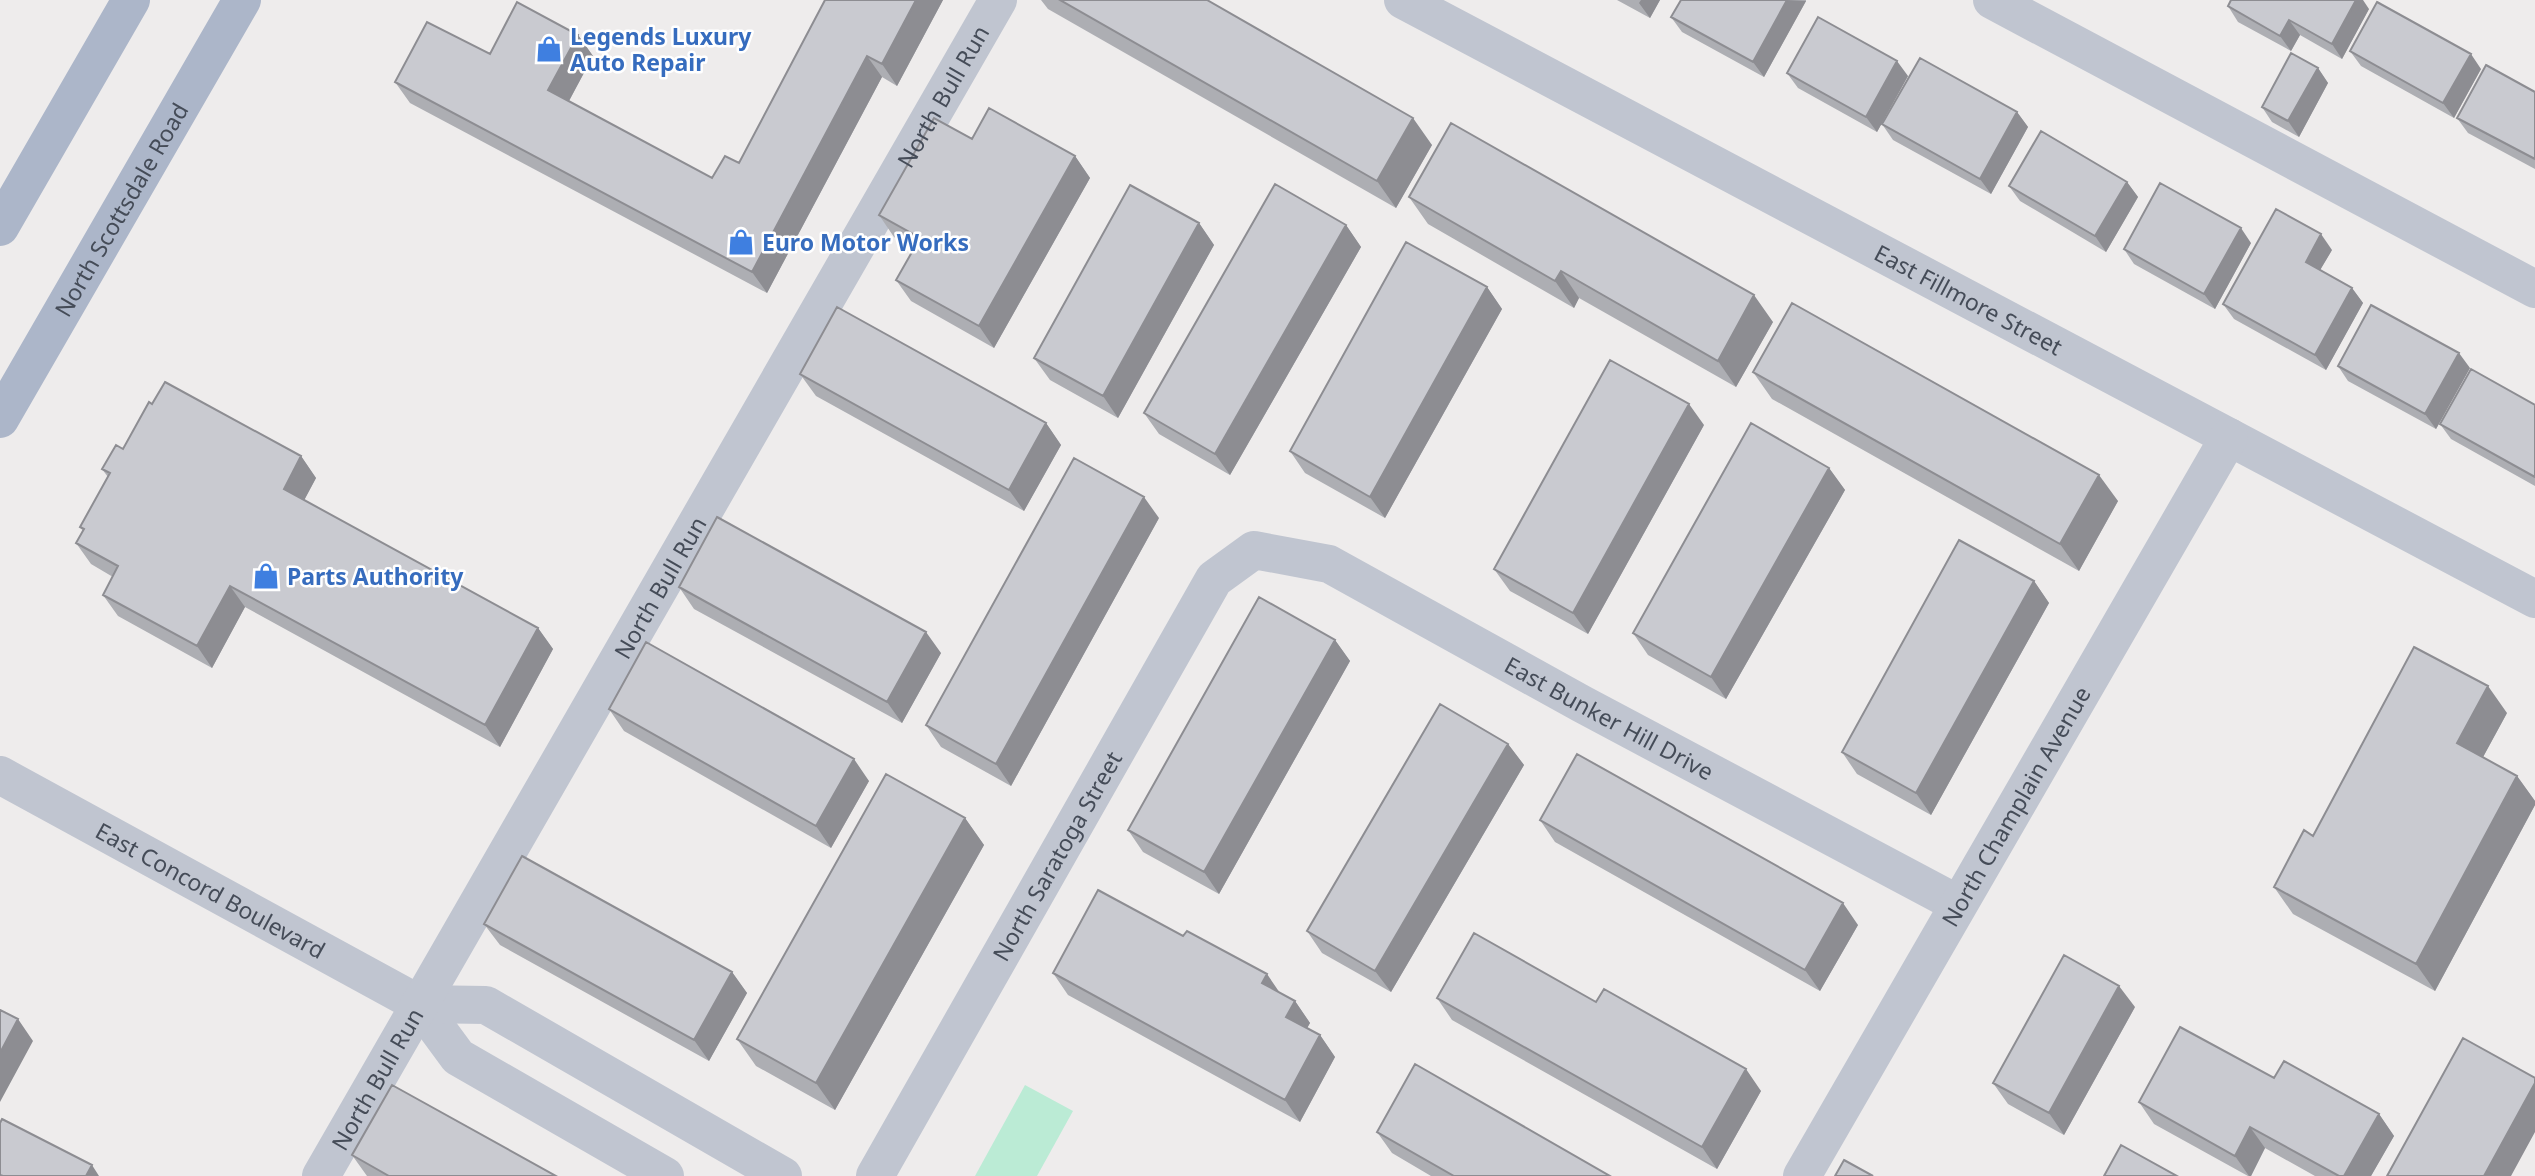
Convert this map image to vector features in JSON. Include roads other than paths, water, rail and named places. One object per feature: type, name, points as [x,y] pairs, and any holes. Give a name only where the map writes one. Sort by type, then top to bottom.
[{"type":"main road","points":[[0,227],[131,0]]},
{"type":"main road","name":"North Scottsdale Road","points":[[0,419],[242,0]]},
{"type":"street","name":"North Bull Run","points":[[321,1176],[998,0]]},
{"type":"street","name":"East Fillmore Street","points":[[1403,0],[2535,600]]},
{"type":"street","points":[[1993,0],[2535,289]]},
{"type":"street","name":"North Champlain Avenue","points":[[1802,1176],[2229,438]]},
{"type":"street","name":"East Bunker Hill Drive","points":[[1254,550],[1329,564],[1500,660],[1958,904]]},
{"type":"street","name":"North Saratoga Street","points":[[875,1176],[1214,579],[1254,550]]},
{"type":"street","name":"East Concord Boulevard","points":[[0,775],[419,1004],[458,1057],[665,1176]]},
{"type":"street","name":"East Concord Boulevard","points":[[419,1004],[486,1005],[783,1176]]},
{"type":"place","name":"Legends Luxury Auto Repair","points":[[549,49]]},
{"type":"place","name":"Euro Motor Works","points":[[741,242]]},
{"type":"place","name":"Parts Authority","points":[[266,576]]}]
